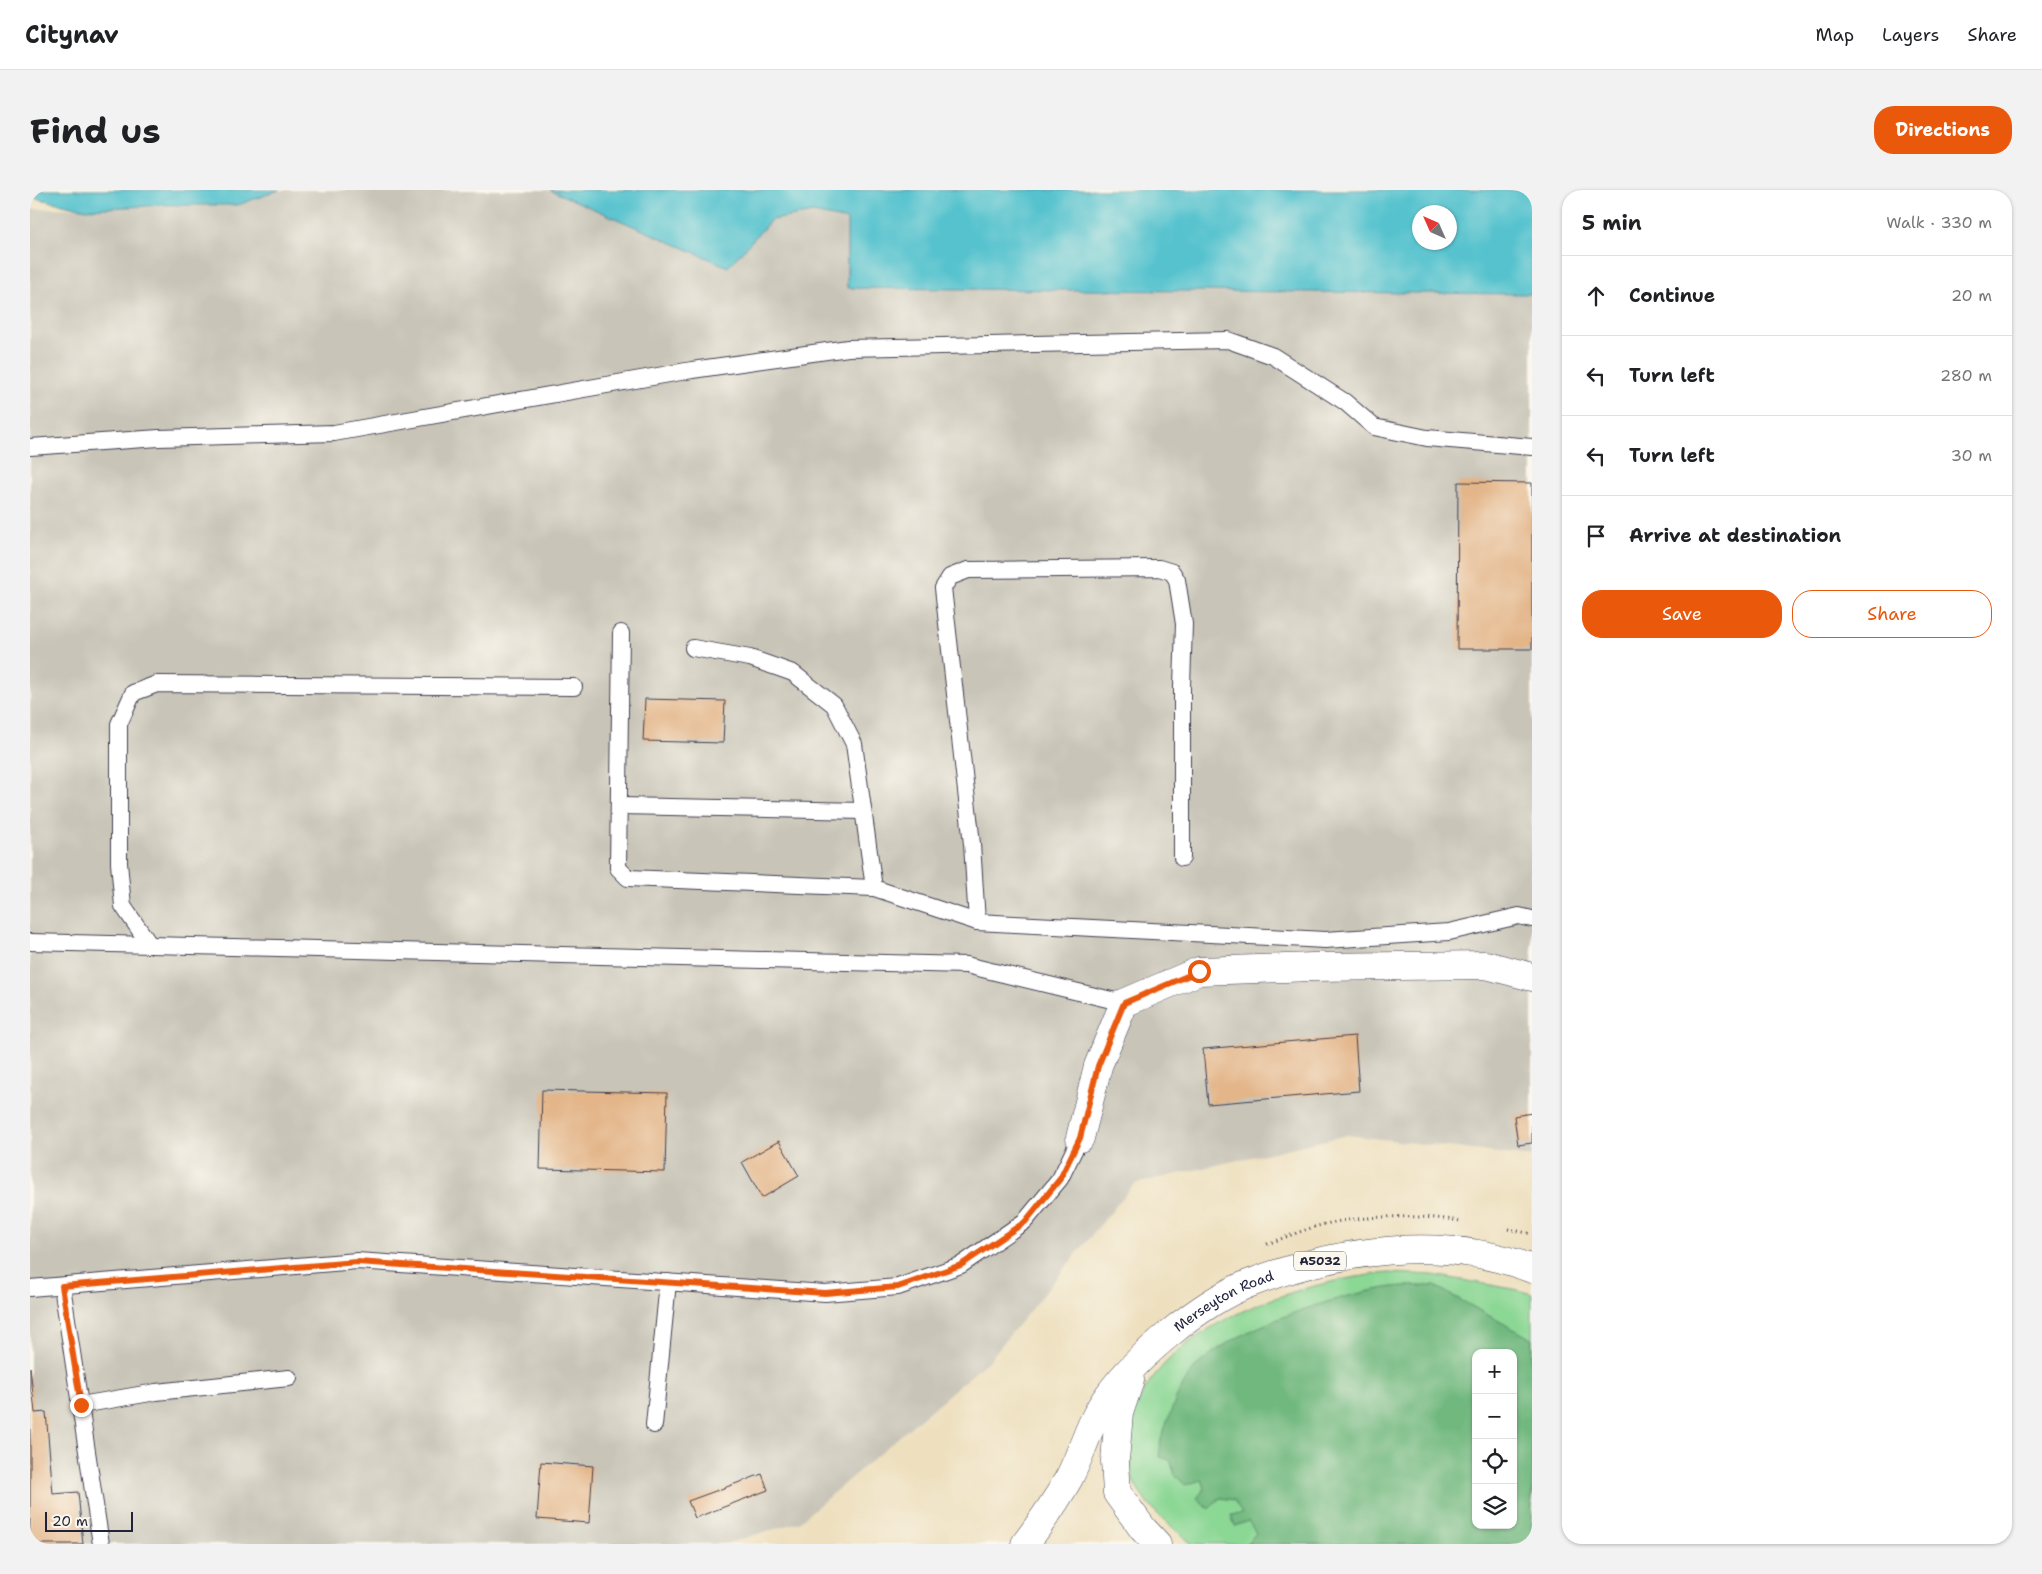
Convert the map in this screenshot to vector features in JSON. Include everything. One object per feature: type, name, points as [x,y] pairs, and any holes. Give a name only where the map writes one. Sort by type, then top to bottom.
[{"type":"main road","points":[[1080,1138],[1098,1066],[1124,1003],[1199,971],[1313,967],[1486,965],[1532,977]]},
{"type":"main road","name":"Merseyton Road","points":[[1025,1544],[1069,1478],[1107,1397],[1135,1364],[1188,1318],[1247,1284],[1315,1262],[1366,1251],[1452,1250],[1515,1262],[1532,1269]]},
{"type":"main road","points":[[1135,1364],[1119,1413],[1115,1461],[1117,1493],[1142,1529],[1157,1544]]},
{"type":"lane","points":[[30,447],[159,438],[334,433],[692,370],[848,348],[1228,340],[1273,356],[1346,402],[1374,427],[1427,438],[1532,447]]},
{"type":"lane","points":[[977,922],[973,854],[943,588],[950,577],[968,570],[1159,568],[1172,572],[1179,589],[1184,624],[1182,858]]},
{"type":"lane","points":[[621,633],[618,868],[628,878],[874,888],[977,922],[1324,940],[1449,932],[1519,916],[1532,919]]},
{"type":"lane","points":[[693,648],[750,658],[793,673],[834,705],[854,744],[874,888]]},
{"type":"lane","points":[[150,944],[123,906],[119,863],[119,724],[133,693],[158,684],[574,687]]},
{"type":"lane","points":[[620,806],[864,811]]},
{"type":"lane","points":[[30,942],[966,965],[1124,1003]]},
{"type":"lane","points":[[30,1288],[357,1262],[825,1293],[898,1287],[961,1265],[1025,1222],[1060,1179],[1080,1138]]},
{"type":"lane","points":[[654,1425],[668,1282]]},
{"type":"lane","points":[[62,1286],[101,1544]]},
{"type":"lane","points":[[81,1405],[156,1392],[289,1378]]},
{"type":"shaded area","points":[[279,190],[550,190],[728,267],[771,220],[813,213],[848,221],[847,288],[1532,293],[1532,1157],[1347,1135],[1134,1184],[989,1360],[799,1522],[724,1544],[30,1544],[30,209],[238,205]]},
{"type":"green space","points":[[1389,1273],[1433,1275],[1532,1294],[1532,1544],[1192,1544],[1151,1507],[1133,1480],[1128,1452],[1130,1435],[1140,1398],[1162,1366],[1193,1339],[1230,1317],[1312,1286]]},
{"type":"green space","points":[[1404,1286],[1435,1286],[1532,1339],[1532,1544],[1247,1544],[1256,1533],[1248,1521],[1235,1526],[1231,1515],[1242,1514],[1234,1500],[1220,1498],[1209,1509],[1197,1498],[1205,1488],[1202,1480],[1185,1485],[1175,1475],[1170,1460],[1160,1457],[1162,1436],[1174,1404],[1187,1378],[1212,1353],[1258,1327],[1339,1298]]},
{"type":"water","points":[[30,190],[279,190],[238,205],[167,205],[85,209],[30,197]]},
{"type":"water","points":[[550,190],[1532,190],[1532,294],[847,288],[847,220],[813,213],[771,220],[728,267]]},
{"type":"building","points":[[1458,482],[1532,483],[1532,649],[1457,649]]},
{"type":"building","points":[[645,699],[725,701],[723,743],[643,741]]},
{"type":"building","points":[[1355,1036],[1359,1091],[1208,1104],[1203,1049]]},
{"type":"building","points":[[542,1090],[667,1093],[665,1172],[540,1169]]},
{"type":"building","points":[[1532,1113],[1532,1143],[1518,1145],[1514,1116]]},
{"type":"building","points":[[779,1141],[799,1176],[762,1198],[742,1162]]},
{"type":"building","points":[[30,1367],[35,1413],[46,1412],[53,1494],[78,1492],[83,1544],[30,1544]]},
{"type":"building","points":[[541,1462],[593,1466],[589,1523],[537,1519]]},
{"type":"building","points":[[762,1474],[768,1490],[695,1518],[688,1501]]},
{"type":"route","points":[[81,1405],[62,1286],[357,1262],[825,1293],[898,1287],[961,1265],[1025,1222],[1060,1179],[1080,1138],[1098,1066],[1124,1003],[1199,971]]}]
